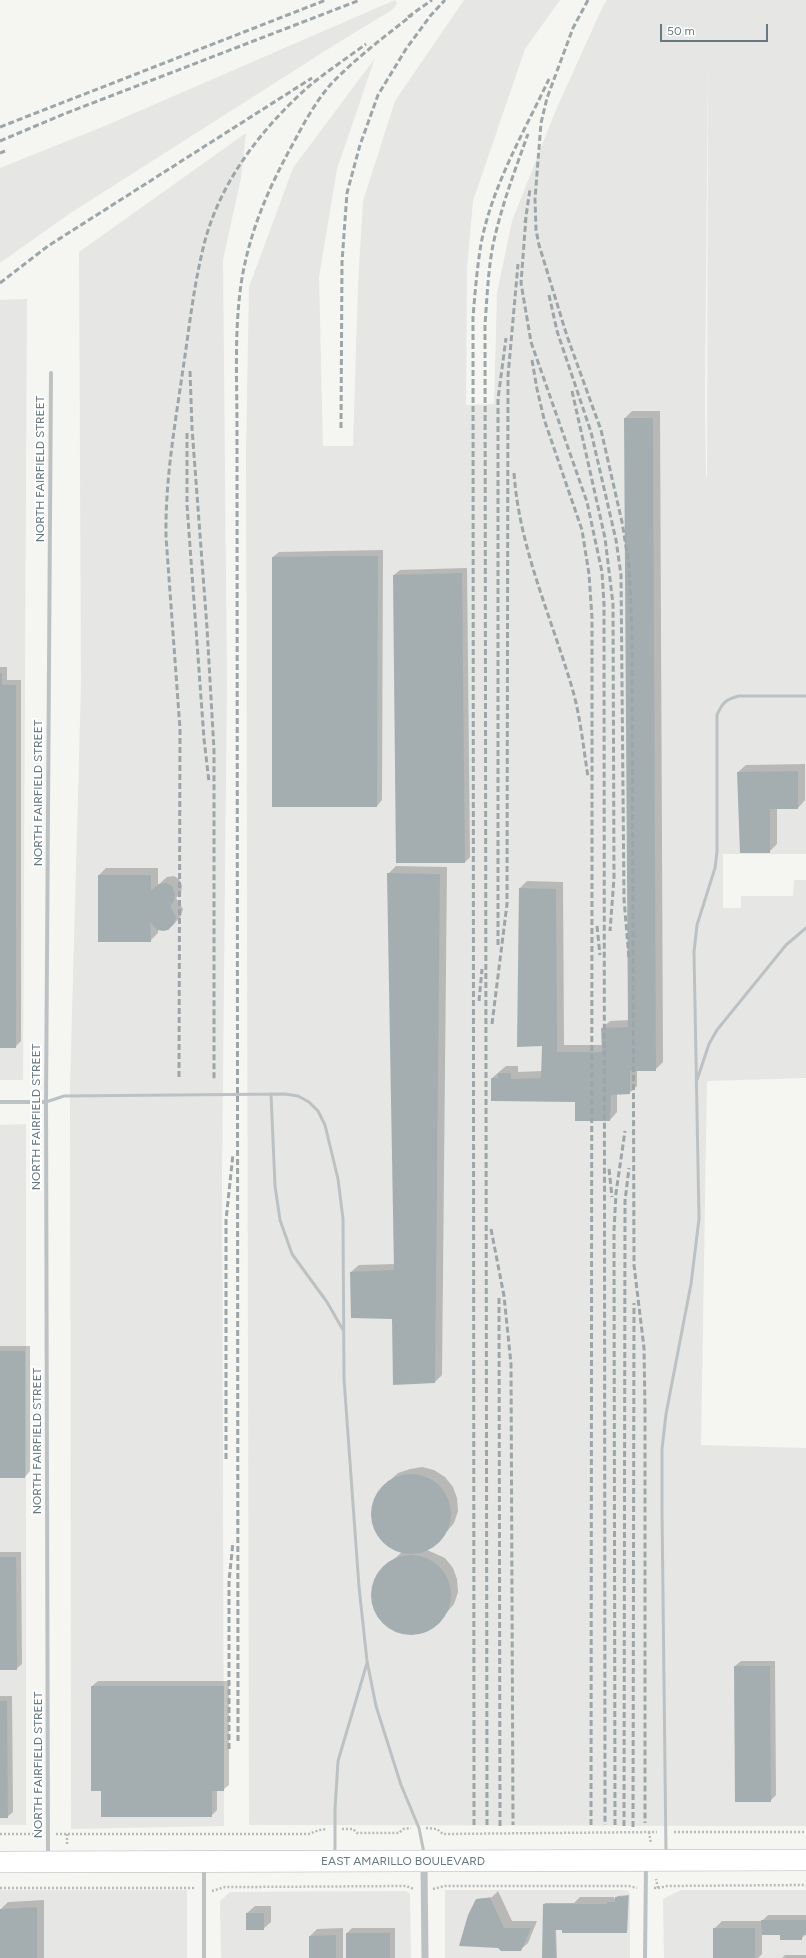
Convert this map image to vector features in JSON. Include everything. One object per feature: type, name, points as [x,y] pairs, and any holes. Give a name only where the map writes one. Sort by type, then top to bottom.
[{"type":"highway","name":"EAST AMARILLO BOULEVARD","points":[[0,1862],[806,1860]]},
{"type":"street","name":"NORTH FAIRFIELD STREET","points":[[48,1862],[46,1102],[51,373]]},
{"type":"street","points":[[0,1102],[46,1102]]},
{"type":"street","points":[[645,1958],[656,1860]]},
{"type":"street","points":[[424,1861],[425,1958]]},
{"type":"street","points":[[204,1862],[204,1958]]},
{"type":"lane","points":[[656,1860],[665,1832],[662,1449],[666,1414],[691,1284],[700,1219],[694,952],[697,925],[715,868],[717,852],[717,715],[721,704],[729,698],[739,696],[806,696]]},
{"type":"lane","points":[[696,1083],[709,1044],[717,1030],[786,945],[806,928]]},
{"type":"lane","points":[[271,1094],[275,1186],[280,1220],[292,1254],[326,1302],[344,1332]]},
{"type":"lane","points":[[46,1102],[64,1096],[271,1094],[298,1096],[309,1102],[318,1111],[325,1125],[338,1180],[343,1219],[344,1379],[358,1578],[367,1661],[376,1706],[401,1784],[419,1828],[424,1861]]},
{"type":"lane","points":[[335,1862],[338,1760],[367,1661]]},
{"type":"path","points":[[67,1834],[309,1834],[319,1830],[335,1829],[353,1829],[357,1833],[398,1833],[403,1829],[419,1828],[437,1829],[443,1834],[806,1832]]},
{"type":"path","points":[[0,1834],[30,1834]]},
{"type":"path","points":[[214,1891],[225,1887],[406,1886],[412,1889]]},
{"type":"path","points":[[438,1889],[445,1886],[629,1886],[636,1888]]},
{"type":"path","points":[[658,1888],[667,1886],[806,1886]]},
{"type":"path","points":[[0,1888],[191,1887]]},
{"type":"shaded area","points":[[395,0],[397,4],[392,10],[69,214],[0,263],[0,168],[107,125]]},
{"type":"shaded area","points":[[464,0],[560,0],[525,49],[473,201],[467,268],[466,405],[494,404],[497,293],[512,221],[555,112],[607,0],[806,0],[806,854],[723,854],[723,908],[741,908],[741,896],[793,896],[794,880],[806,880],[806,1078],[707,1081],[701,1445],[806,1448],[806,1826],[249,1825],[246,448],[249,287],[293,168],[375,58],[337,169],[319,277],[323,446],[353,446],[358,284],[363,201],[395,101]],"holes":[[[708,55],[706,477],[705,403]]]},
{"type":"shaded area","points":[[246,133],[241,178],[223,260],[227,681],[222,1176],[224,1826],[71,1829],[70,1087],[81,684],[79,252]]},
{"type":"shaded area","points":[[27,299],[23,1080],[0,1080],[0,300]]},
{"type":"shaded area","points":[[26,1124],[26,1825],[0,1825],[0,1125]]},
{"type":"shaded area","points":[[0,1890],[187,1890],[187,1958],[0,1958]]},
{"type":"shaded area","points":[[445,1890],[627,1890],[630,1893],[630,1958],[445,1958]]},
{"type":"shaded area","points":[[681,1890],[806,1890],[806,1958],[664,1958],[663,1899]]},
{"type":"shaded area","points":[[406,1891],[410,1894],[411,1958],[221,1958],[220,1901],[230,1892]]},
{"type":"building","points":[[624,418],[653,418],[656,1071],[630,1071],[630,1094],[611,1095],[610,1121],[575,1121],[575,1102],[491,1101],[491,1078],[498,1078],[498,1073],[511,1073],[511,1079],[541,1078],[542,1046],[517,1047],[519,888],[556,889],[557,1052],[602,1052],[601,1028],[628,1027]]},
{"type":"building","points":[[378,556],[377,807],[272,807],[272,557]]},
{"type":"building","points":[[462,573],[465,863],[396,863],[393,575]]},
{"type":"building","points":[[0,673],[2,673],[2,685],[16,685],[16,1048],[0,1048]]},
{"type":"building","points":[[798,771],[798,809],[770,809],[770,853],[740,853],[737,772]]},
{"type":"building","points":[[387,873],[440,874],[435,1383],[393,1385],[392,1319],[351,1318],[350,1272],[394,1270]]},
{"type":"building","points":[[98,875],[151,875],[151,891],[159,884],[166,883],[172,886],[175,894],[174,902],[170,906],[176,917],[174,924],[168,930],[163,931],[157,930],[150,922],[151,942],[98,942]]},
{"type":"building","points":[[0,1351],[25,1351],[25,1478],[0,1478]]},
{"type":"building","points":[[411,1474],[426,1477],[439,1486],[448,1499],[451,1514],[448,1529],[439,1542],[426,1551],[411,1554],[396,1551],[383,1542],[374,1529],[371,1514],[374,1499],[383,1486],[396,1477]]},
{"type":"building","points":[[411,1555],[426,1558],[439,1567],[448,1580],[451,1595],[448,1610],[439,1623],[426,1632],[411,1635],[396,1632],[383,1623],[374,1610],[371,1595],[374,1580],[383,1567],[396,1558]]},
{"type":"building","points":[[0,1557],[16,1557],[17,1670],[0,1670]]},
{"type":"building","points":[[734,1666],[770,1666],[771,1802],[735,1802]]},
{"type":"building","points":[[91,1686],[224,1686],[224,1791],[212,1791],[212,1817],[101,1817],[101,1791],[91,1791]]},
{"type":"building","points":[[0,1701],[7,1701],[8,1818],[0,1818]]},
{"type":"building","points":[[628,1896],[627,1933],[562,1933],[562,1930],[555,1930],[556,1958],[542,1958],[543,1904],[607,1904],[607,1902],[615,1902],[615,1897]]},
{"type":"building","points":[[490,1898],[504,1928],[531,1928],[521,1951],[501,1951],[498,1948],[459,1946],[468,1915],[476,1899]]},
{"type":"building","points":[[37,1907],[37,1958],[0,1958],[0,1909]]},
{"type":"building","points":[[246,1913],[264,1913],[264,1930],[246,1930]]},
{"type":"building","points":[[761,1920],[806,1920],[806,1935],[802,1935],[802,1940],[780,1940],[780,1935],[762,1935]]},
{"type":"building","points":[[713,1928],[755,1928],[755,1958],[713,1958]]},
{"type":"building","points":[[346,1933],[390,1933],[390,1958],[346,1958]]},
{"type":"building","points":[[336,1935],[336,1958],[309,1958],[309,1936]]},
{"type":"railway","points":[[0,127],[326,0]]},
{"type":"railway","points":[[0,141],[64,114],[360,0]]},
{"type":"railway","points":[[408,17],[432,0]]},
{"type":"railway","points":[[341,428],[342,262],[347,193],[360,145],[378,95],[406,49],[431,15],[445,0]]},
{"type":"railway","points":[[588,0],[573,28],[547,98],[541,123],[535,199],[536,230],[539,245],[567,336],[601,430],[622,522],[629,565],[632,629],[634,1265],[644,1348],[645,1410],[645,1823]]},
{"type":"railway","points":[[238,1741],[236,372],[239,297],[246,259],[262,207],[303,125],[331,84],[350,65],[412,15]]},
{"type":"railway","points":[[179,1077],[180,729],[166,537],[166,516],[171,453],[196,282],[202,253],[218,205],[242,162],[257,141],[290,104],[315,81],[366,44]]},
{"type":"railway","points":[[0,283],[48,246],[312,78]]},
{"type":"railway","points":[[474,1825],[473,317],[477,271],[486,222],[501,180],[549,79]]},
{"type":"railway","points":[[487,1825],[485,325],[491,255],[496,231],[513,175],[528,134]]},
{"type":"railway","points":[[0,153],[5,151]]},
{"type":"railway","points":[[525,223],[530,189]]},
{"type":"railway","points":[[526,217],[521,283],[531,342],[587,502],[602,572],[604,604],[605,1825]]},
{"type":"railway","points":[[492,1024],[507,904],[508,376],[518,264]]},
{"type":"railway","points":[[549,295],[557,331],[591,432],[616,540],[621,575],[624,899],[629,959]]},
{"type":"railway","points":[[498,945],[498,399],[506,338]]},
{"type":"railway","points":[[532,360],[544,419],[582,530],[589,574],[592,618],[592,872]]},
{"type":"railway","points":[[190,371],[192,428],[207,628],[214,750],[214,1079]]},
{"type":"railway","points":[[572,391],[605,538],[613,604],[614,878],[610,931]]},
{"type":"railway","points":[[187,433],[187,505],[204,739],[209,782]]},
{"type":"railway","points":[[514,473],[517,500],[528,552],[570,681],[576,705],[588,777]]},
{"type":"railway","points":[[591,1825],[592,866]]},
{"type":"railway","points":[[597,926],[600,955]]},
{"type":"railway","points":[[479,1001],[482,969]]},
{"type":"railway","points":[[615,1825],[614,1231],[616,1193],[625,1131]]},
{"type":"railway","points":[[226,1459],[226,1220],[233,1154]]},
{"type":"railway","points":[[624,1826],[625,1201],[629,1168]]},
{"type":"railway","points":[[609,1169],[612,1197]]},
{"type":"railway","points":[[491,1229],[504,1296],[511,1364],[513,1825]]},
{"type":"railway","points":[[499,1298],[500,1826]]},
{"type":"railway","points":[[633,1827],[634,1303]]},
{"type":"railway","points":[[229,1749],[229,1581],[233,1542]]}]
